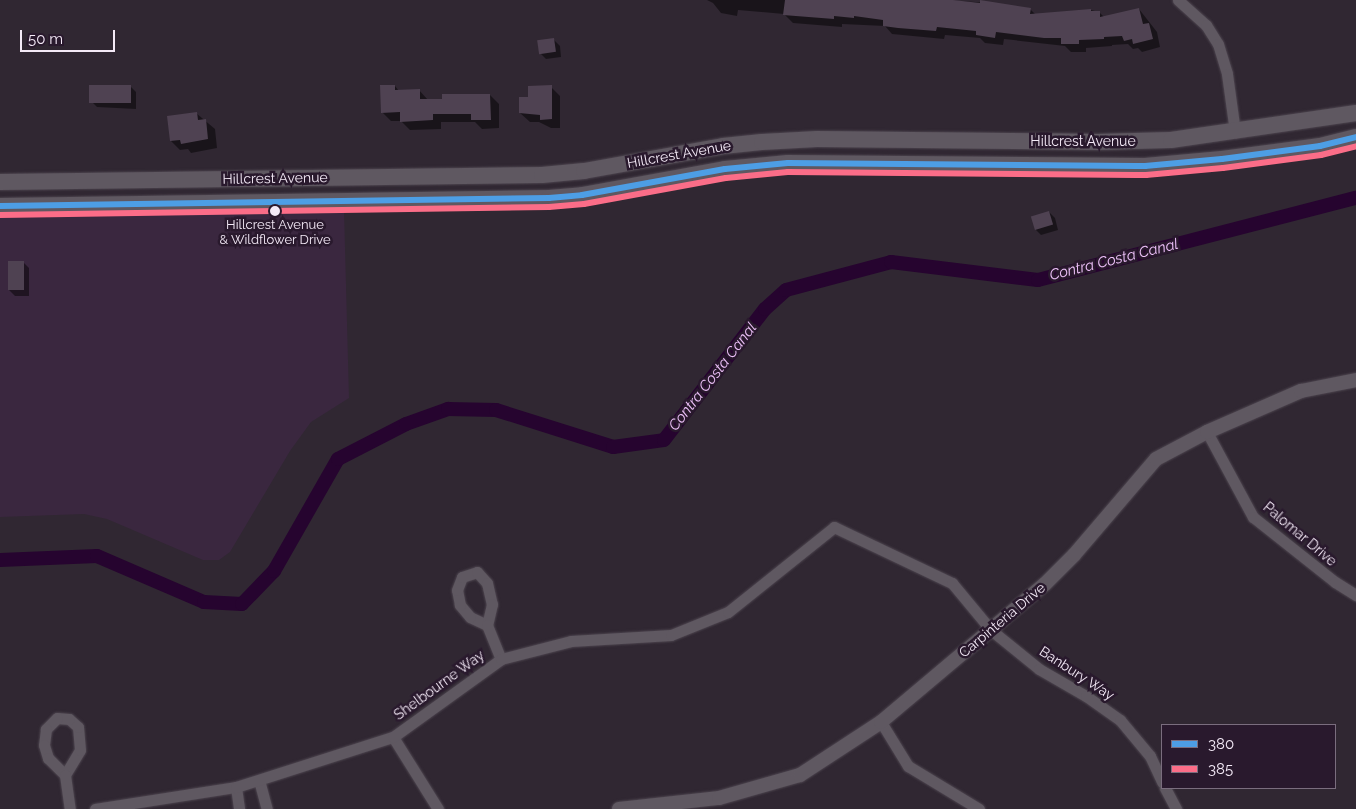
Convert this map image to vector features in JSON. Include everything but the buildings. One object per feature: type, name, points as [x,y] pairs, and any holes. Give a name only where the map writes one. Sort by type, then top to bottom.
[{"type":"main road","name":"Hillcrest Avenue","points":[[0,182],[564,174],[723,146],[790,141],[1097,142],[1171,140],[1236,132],[1356,112]]},
{"type":"main road","name":"Hillcrest Avenue","points":[[0,206],[330,202],[582,195],[725,169],[788,163],[1145,166],[1222,159],[1320,146],[1356,137]]},
{"type":"main road","points":[[330,202],[338,192],[347,187],[378,185],[415,176]]},
{"type":"street","points":[[1178,0],[1206,25],[1218,44],[1227,74],[1236,132]]},
{"type":"street","name":"Carpinteria Drive","points":[[619,809],[719,798],[800,775],[881,722],[1045,584],[1074,555],[1156,460],[1207,432],[1301,391],[1356,380]]},
{"type":"street","name":"Palomar Drive","points":[[1207,432],[1253,517],[1335,582],[1356,595]]},
{"type":"street","name":"Banbury Way","points":[[834,527],[952,583],[991,630],[1039,669],[1086,696],[1120,720],[1150,756],[1161,780]]},
{"type":"street","name":"Shelbourne Way","points":[[95,809],[236,787],[393,737],[501,659],[571,641],[671,635],[728,612],[834,527]]},
{"type":"street","points":[[487,625],[501,659]]},
{"type":"street","points":[[65,775],[80,750],[78,727],[69,719],[57,718],[46,729],[44,745],[48,758],[65,775],[70,809]]},
{"type":"street","points":[[881,722],[908,766],[979,809]]},
{"type":"street","points":[[393,737],[438,809]]},
{"type":"street","points":[[259,780],[267,809]]},
{"type":"street","points":[[236,787],[239,809]]},
{"type":"street","points":[[1166,789],[1176,809]]},
{"type":"shaded area","points":[[344,210],[349,398],[311,422],[290,451],[230,552],[219,560],[203,560],[107,519],[84,514],[0,517],[0,213]]},
{"type":"waterway","name":"Contra Costa Canal","points":[[0,560],[97,556],[204,602],[242,604],[274,571],[338,459],[406,424],[448,409],[496,410],[613,447],[664,440],[765,309],[786,290],[891,262],[1038,280],[1356,198]]},
{"type":"transit line","name":"380","points":[[0,206],[549,198],[582,195],[725,169],[788,163],[1145,166],[1222,159],[1320,146],[1356,137]]},
{"type":"transit line","name":"385","points":[[0,215],[549,207],[584,204],[726,178],[788,172],[1146,175],[1223,168],[1321,155],[1356,146]]},
{"type":"place","name":"Hillcrest Avenue & Wildflower Drive","points":[[275,211]]}]
